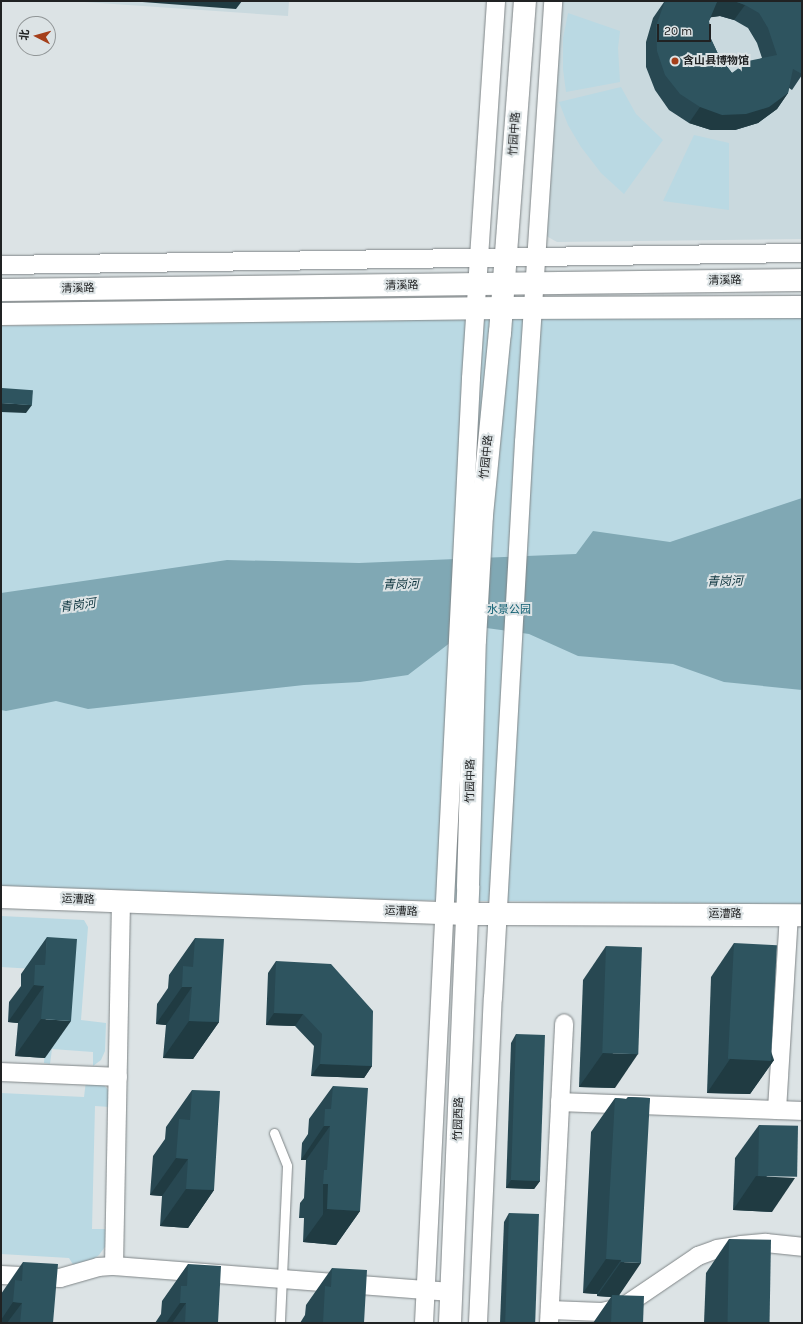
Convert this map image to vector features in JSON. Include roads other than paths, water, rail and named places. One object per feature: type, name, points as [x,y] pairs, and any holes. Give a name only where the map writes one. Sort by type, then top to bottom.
[{"type":"main road","name":"竹园中路","points":[[467,914],[475,640],[482,515],[502,308],[525,1]]},
{"type":"main road","name":"清溪路","points":[[1,290],[802,280]]},
{"type":"main road","points":[[52,289],[52,314]]},
{"type":"main road","name":"清溪路","points":[[1,314],[476,308],[802,307]]},
{"type":"main road","name":"运漕路","points":[[1,898],[467,914],[795,915]]},
{"type":"main road","name":"竹园西路","points":[[450,1323],[467,914]]},
{"type":"street","points":[[424,1323],[477,285],[496,1]]},
{"type":"street","points":[[478,1323],[498,914],[534,284],[553,1]]},
{"type":"street","points":[[1,266],[802,253]]},
{"type":"street","points":[[114,1266],[122,902]]},
{"type":"street","points":[[777,1110],[795,915]]},
{"type":"street","points":[[564,1023],[550,1317],[602,1312],[623,1307],[698,1256],[717,1249],[766,1243],[802,1247]]},
{"type":"street","points":[[1,1072],[118,1078]]},
{"type":"street","points":[[560,1102],[802,1111]]},
{"type":"street","points":[[1,1275],[60,1278],[98,1267],[114,1266],[207,1277],[282,1279],[452,1292]]},
{"type":"lane","points":[[274,1133],[287,1166],[280,1323]]},
{"type":"water","name":"青岗河","points":[[802,498],[802,690],[724,682],[673,664],[578,656],[529,634],[472,626],[408,675],[360,682],[304,685],[88,709],[56,701],[6,711],[1,710],[1,593],[227,560],[359,563],[576,554],[593,531],[670,542]]},
{"type":"place","name":"含山县博物馆","points":[[675,61]]},
{"type":"park label","name":"水景公园","points":[[509,610]]}]
